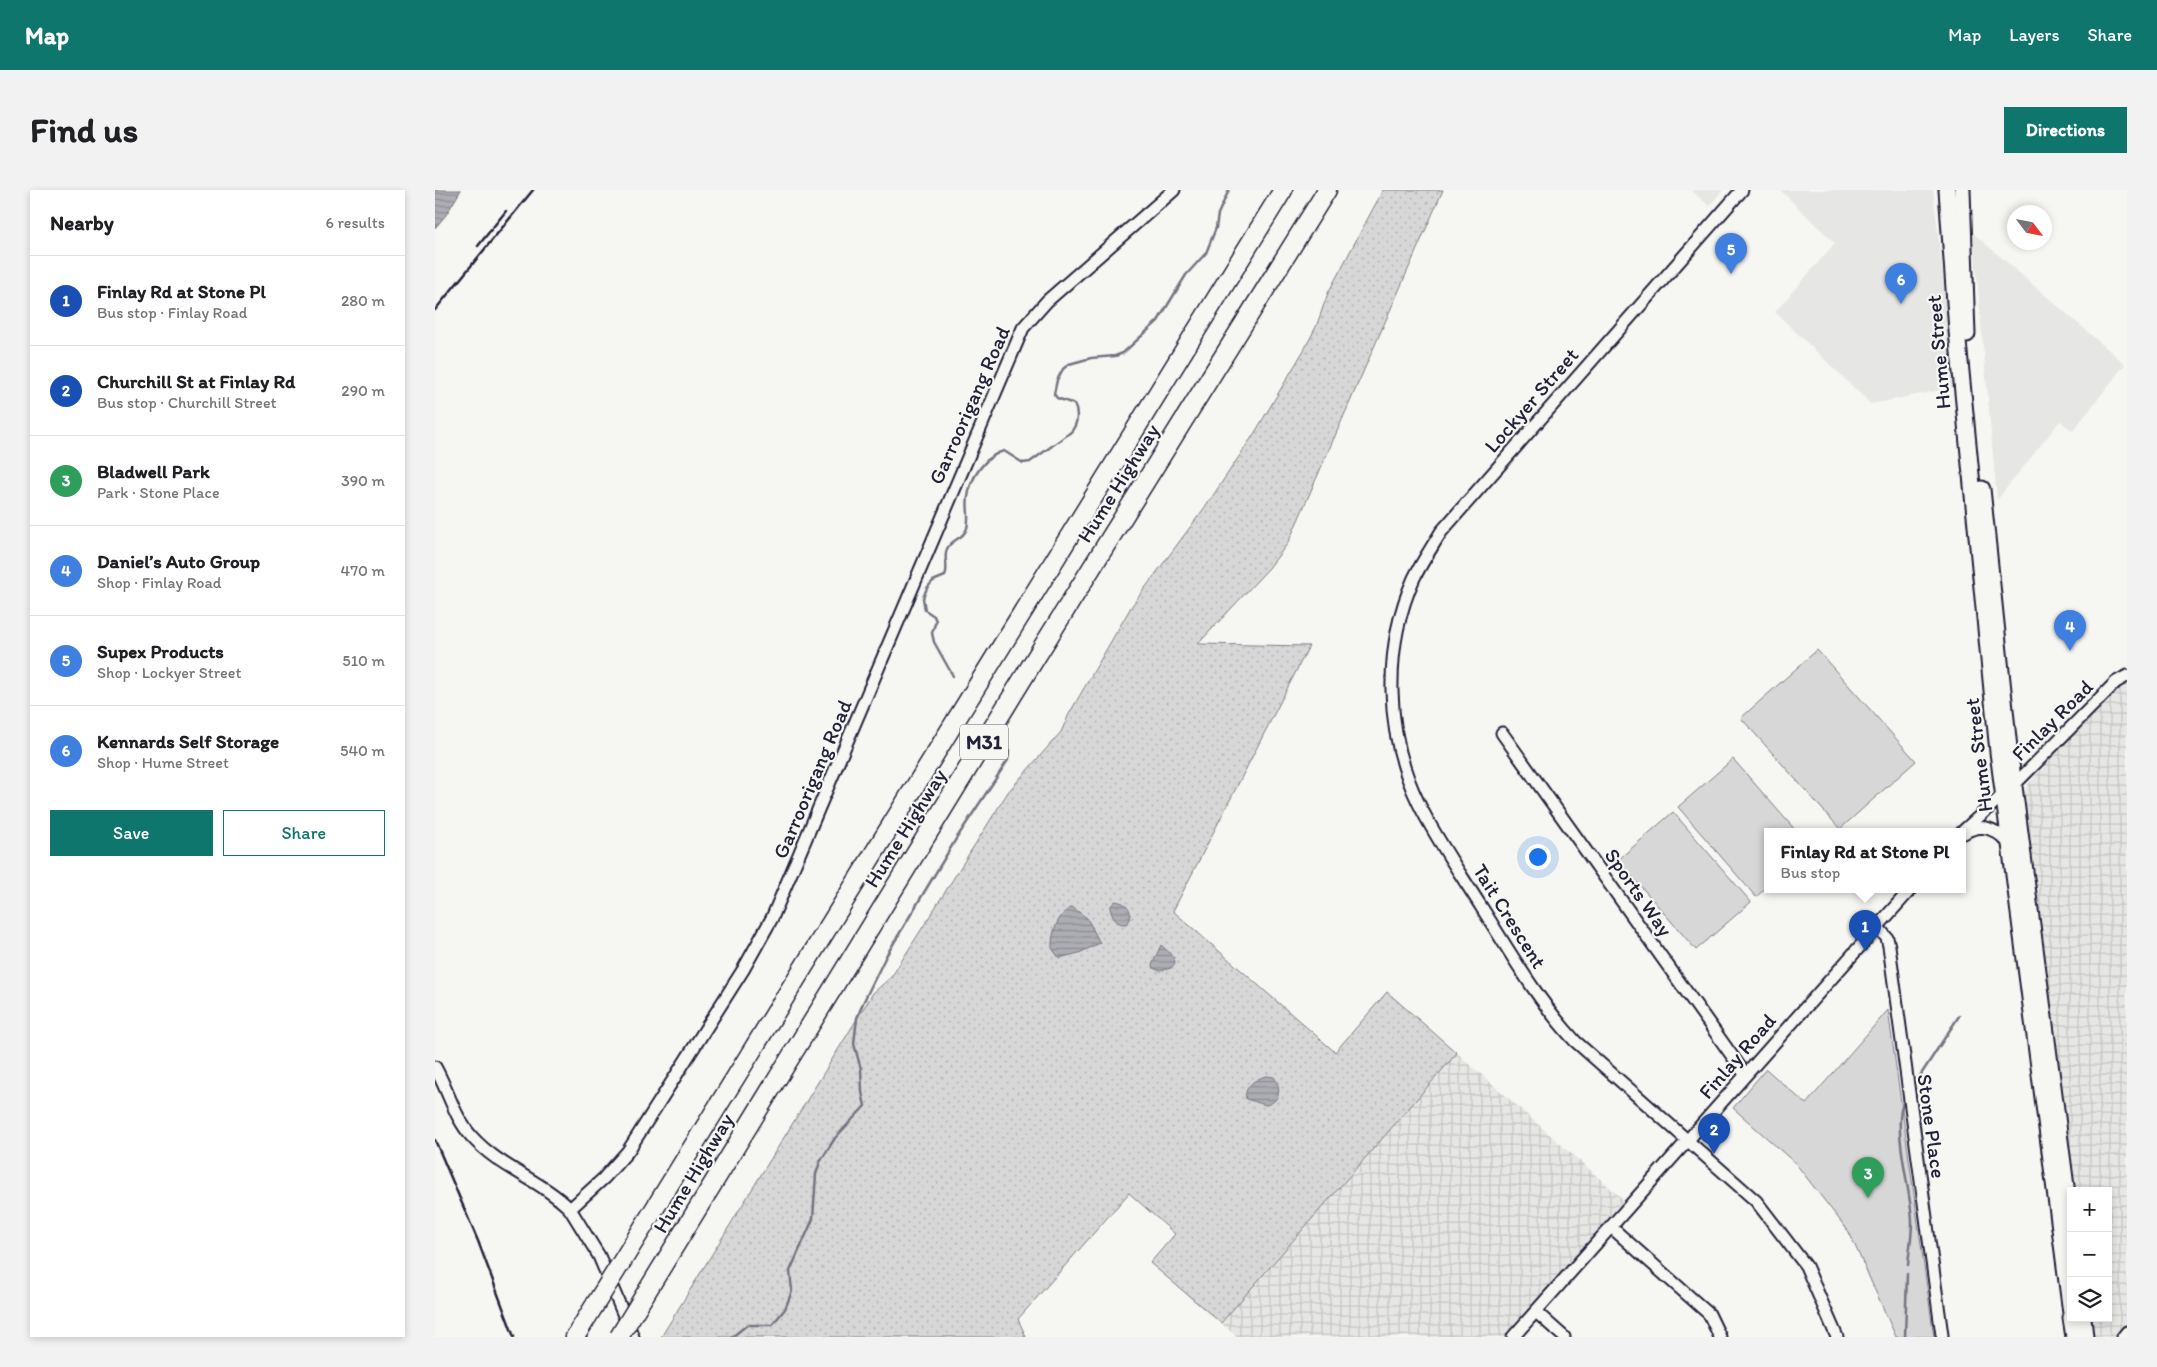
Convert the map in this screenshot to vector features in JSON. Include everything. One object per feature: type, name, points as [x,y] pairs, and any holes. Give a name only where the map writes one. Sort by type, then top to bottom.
[{"type":"highway","name":"Hume Highway","points":[[575,1337],[1283,190]]},
{"type":"highway","name":"Hume Highway","points":[[619,1337],[1038,654],[1327,190]]},
{"type":"main road","name":"Hume Street","points":[[1947,190],[1957,331],[2009,789],[2067,1197]]},
{"type":"main road","name":"Hume Street","points":[[1961,190],[1967,332],[2009,789],[2011,846],[2067,1282]]},
{"type":"main road","points":[[2072,1322],[2074,1337]]},
{"type":"main road","points":[[2083,1322],[2085,1337]]},
{"type":"street","name":"Garroorigang Road","points":[[570,1209],[609,1173],[628,1151],[678,1075],[763,935],[796,866],[922,561],[1023,328],[1039,309],[1174,190]]},
{"type":"street","name":"Lockyer Street","points":[[1393,661],[1398,628],[1414,579],[1441,532],[1742,190]]},
{"type":"street","name":"Tait Crescent","points":[[1393,661],[1392,692],[1401,753],[1417,801],[1437,837],[1556,1021],[1595,1060],[1687,1139],[1755,1201],[1798,1253],[1806,1266],[1837,1337]]},
{"type":"street","name":"Finlay Road","points":[[1966,829],[2116,682],[2127,676]]},
{"type":"street","name":"Sports Way","points":[[1502,733],[1745,1074]]},
{"type":"street","points":[[1966,831],[1975,828],[1990,828],[2004,837],[2011,846]]},
{"type":"street","name":"Finlay Road","points":[[1513,1337],[1907,893]]},
{"type":"street","name":"Stone Place","points":[[1877,926],[1887,938],[1889,946],[1942,1335]]},
{"type":"street","points":[[435,1066],[462,1123],[476,1141],[492,1156],[548,1190],[570,1209],[599,1256],[633,1337]]},
{"type":"street","points":[[1611,1227],[1709,1314],[1720,1337]]},
{"type":"street","points":[[1536,1312],[1564,1337]]},
{"type":"street","points":[[2123,1337],[2127,1332]]},
{"type":"shaded area","points":[[435,190],[461,190],[446,215],[435,228]]},
{"type":"shaded area","points":[[1383,190],[1443,190],[1288,543],[1269,568],[1198,644],[1309,646],[1173,911],[1335,1052],[1387,992],[1457,1053],[1221,1323],[1150,1263],[1175,1234],[1129,1193],[1018,1319],[1026,1337],[661,1337],[873,993],[892,976],[1008,792],[1061,732],[1069,714],[1131,607],[1208,503],[1254,434],[1304,350],[1316,327],[1328,293]]},
{"type":"shaded area","points":[[1691,190],[1723,190],[1709,206]]},
{"type":"shaded area","points":[[1780,190],[1933,190],[1956,387],[1871,404],[1775,312],[1835,243]]},
{"type":"shaded area","points":[[1973,233],[2125,364],[2073,431],[2060,421],[1997,500]]},
{"type":"shaded area","points":[[1817,650],[1916,761],[1839,828],[1741,718]]},
{"type":"shaded area","points":[[2127,679],[2127,1324],[2116,1337],[2092,1337],[2090,1322],[2112,1322],[2112,1187],[2072,1187],[2022,800],[2026,787],[2118,685]]},
{"type":"shaded area","points":[[1733,759],[1793,828],[1764,828],[1764,890],[1756,897],[1678,807]]},
{"type":"shaded area","points":[[1673,812],[1751,902],[1696,950],[1618,860]]},
{"type":"shaded area","points":[[1115,901],[1125,904],[1129,909],[1130,919],[1126,924],[1119,923],[1113,917],[1110,907]]},
{"type":"shaded area","points":[[1072,907],[1087,918],[1100,943],[1079,953],[1059,958],[1052,948],[1054,930],[1059,919]]},
{"type":"shaded area","points":[[1161,945],[1174,957],[1175,963],[1171,968],[1160,971],[1153,968],[1152,965]]},
{"type":"shaded area","points":[[1888,1010],[1934,1337],[1896,1337],[1849,1232],[1796,1164],[1733,1108],[1766,1069],[1806,1104]]},
{"type":"shaded area","points":[[1457,1053],[1624,1200],[1505,1337],[1237,1337],[1221,1323]]},
{"type":"shaded area","points":[[1267,1076],[1274,1077],[1277,1081],[1279,1090],[1277,1098],[1266,1105],[1246,1099],[1248,1087]]},
{"type":"waterway","points":[[953,676],[934,642],[932,633],[936,621],[934,616],[925,610],[923,598],[927,588],[933,581],[945,576],[947,549],[967,528],[967,505],[972,482],[985,462],[997,453],[1004,451],[1023,463],[1030,462],[1071,432],[1077,418],[1074,404],[1057,398],[1054,394],[1057,380],[1063,369],[1069,364],[1091,358],[1115,356],[1123,353],[1158,321],[1186,275],[1206,253],[1216,228],[1218,214],[1229,190]]},
{"type":"waterway","points":[[732,1337],[747,1325],[772,1325],[785,1309],[792,1291],[790,1271],[813,1219],[816,1174],[820,1162],[835,1138],[865,1106],[861,1069],[854,1044],[857,1018],[863,1003],[886,956],[956,839],[1008,760],[1009,751]]},
{"type":"waterway","points":[[1916,1082],[1959,1016]]},
{"type":"waterway","points":[[1905,1100],[1901,1111],[1900,1125],[1912,1222],[1908,1265]]},
{"type":"waterway","points":[[1905,1337],[1907,1274]]},
{"type":"railway","points":[[435,310],[533,190]]},
{"type":"railway","points":[[478,246],[506,211]]},
{"type":"railway","points":[[435,1140],[478,1241],[514,1337]]},
{"type":"place","name":"Supex Products","points":[[1731,274]]},
{"type":"place","name":"Kennards Self Storage","points":[[1901,304]]},
{"type":"place","name":"Daniel’s Auto Group","points":[[2070,651]]},
{"type":"place","name":"Finlay Rd at Stone Pl","points":[[1865,951]]},
{"type":"place","name":"Churchill St at Finlay Rd","points":[[1714,1154]]},
{"type":"place","name":"Bladwell Park","points":[[1868,1198]]}]
